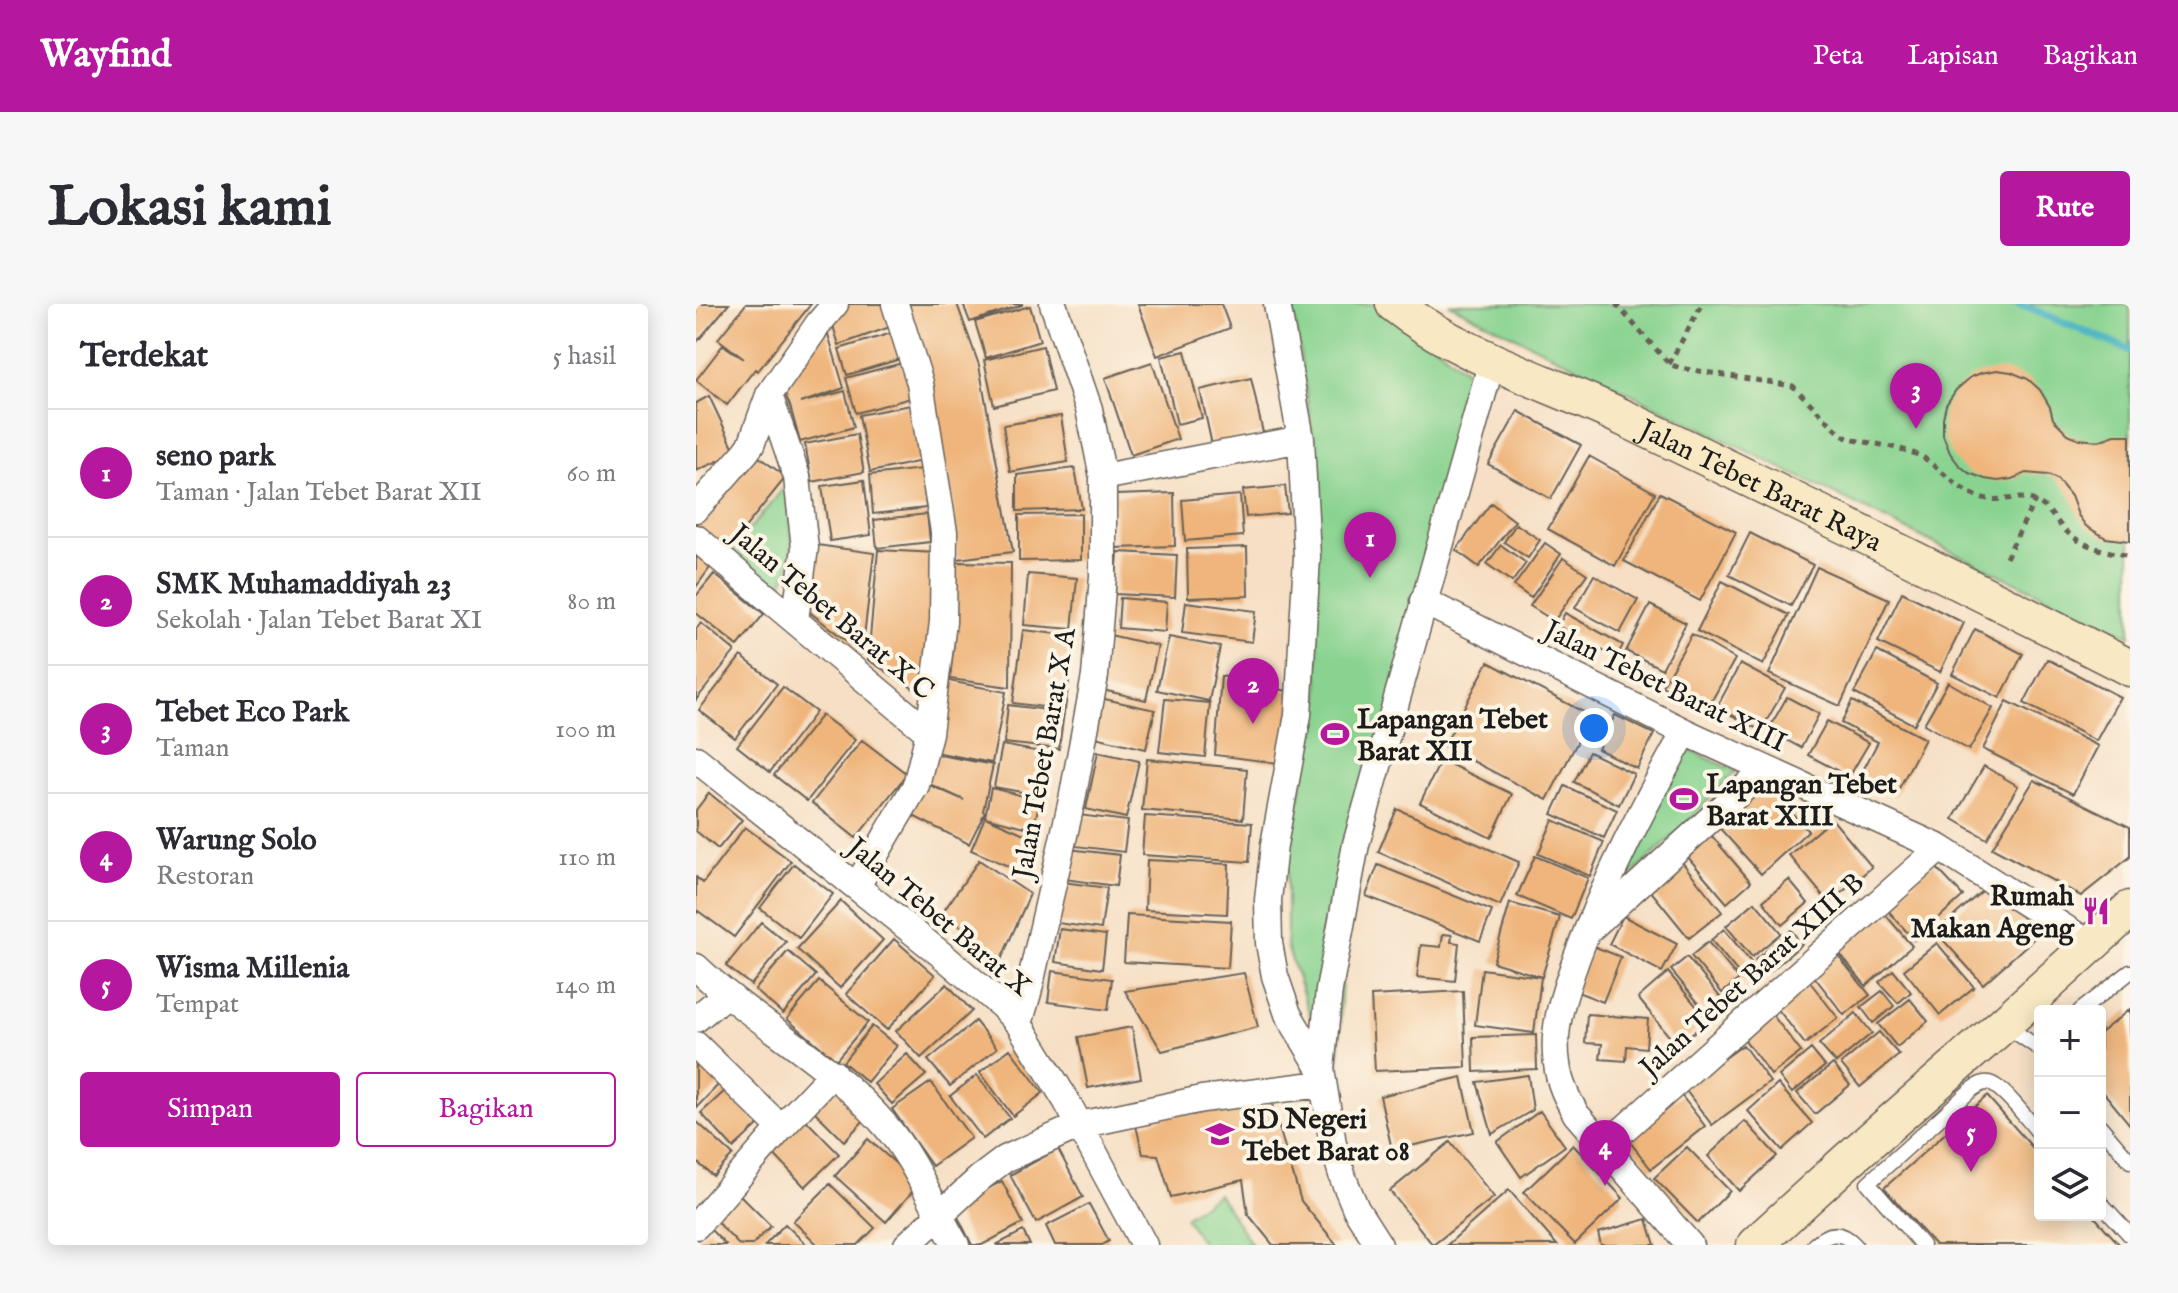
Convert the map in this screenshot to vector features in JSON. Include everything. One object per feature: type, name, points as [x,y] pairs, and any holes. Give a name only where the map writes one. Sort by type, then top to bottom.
[{"type":"street","points":[[696,509],[751,445],[769,395],[835,304]]},
{"type":"street","points":[[857,886],[916,785],[929,733],[943,622],[944,532],[920,383],[895,304]]},
{"type":"street","name":"Jalan Tebet Barat X A","points":[[1019,1024],[1069,815],[1095,676],[1103,576],[1103,477],[1089,409],[1053,304]]},
{"type":"street","points":[[1277,304],[1301,439],[1307,557],[1298,715],[1274,845],[1268,900],[1269,943],[1275,976],[1288,1014],[1321,1076]]},
{"type":"street","name":"Jalan Tebet Barat Raya","points":[[1394,304],[1446,340],[1597,405],[1795,500],[2130,668]]},
{"type":"street","points":[[1379,1245],[1356,1209],[1333,1144],[1321,1076],[1329,990],[1356,844],[1492,361]]},
{"type":"street","points":[[769,395],[797,477],[805,548],[795,620]]},
{"type":"street","points":[[1103,477],[1301,439]]},
{"type":"street","name":"Jalan Tebet Barat X C","points":[[696,538],[929,733]]},
{"type":"street","name":"Jalan Tebet Barat XIII","points":[[1423,601],[1685,732],[1940,848],[2090,944]]},
{"type":"street","points":[[1685,732],[1635,823],[1586,932],[1557,1024],[1556,1062],[1563,1089],[1576,1114],[1690,1245]]},
{"type":"street","name":"Jalan Tebet Barat X","points":[[696,759],[857,886],[990,996],[1019,1024],[1080,1125],[1144,1245]]},
{"type":"street","points":[[1586,932],[1765,769]]},
{"type":"street","name":"Jalan Tebet Barat XIII B","points":[[1604,1147],[1940,848]]},
{"type":"street","points":[[1755,1245],[1858,1171],[2006,1022],[2130,909]]},
{"type":"street","points":[[696,967],[725,995],[833,1073],[886,1125],[908,1157],[956,1245]]},
{"type":"street","points":[[696,1019],[725,995]]},
{"type":"street","points":[[696,1045],[781,1128]]},
{"type":"street","points":[[696,1226],[833,1073]]},
{"type":"street","points":[[907,1245],[1005,1159],[1080,1125],[1321,1076]]},
{"type":"lane","points":[[2088,1005],[2130,972]]},
{"type":"lane","points":[[2006,1022],[2034,1045]]},
{"type":"lane","points":[[1922,1245],[1858,1171],[1980,1084],[1989,1083],[1999,1088],[2034,1127]]},
{"type":"lane","points":[[2106,1133],[2130,1161]]},
{"type":"lane","points":[[2106,1209],[2130,1235]]},
{"type":"lane","points":[[1814,1245],[1828,1234],[1840,1234],[1855,1245]]},
{"type":"path","points":[[1616,304],[1669,364],[1793,386],[1849,439],[1920,456],[1980,498],[1996,501],[2035,500],[2074,538],[2100,550],[2130,556]]},
{"type":"path","points":[[1669,364],[1702,304]]},
{"type":"path","points":[[2006,558],[2035,500]]},
{"type":"green space","points":[[1292,304],[1385,304],[1471,375],[1456,454],[1344,894],[1339,1069],[1322,1051],[1287,946],[1287,858],[1319,702],[1313,437]]},
{"type":"green space","points":[[1449,304],[2130,304],[2130,636],[1954,553]]},
{"type":"green space","points":[[787,484],[792,540],[790,564],[778,595],[727,556]]},
{"type":"green space","name":"Lapangan Tebet Barat XIII","points":[[1687,749],[1736,771],[1682,828],[1604,900]]},
{"type":"green space","points":[[1218,1194],[1252,1245],[1204,1245],[1185,1217]]},
{"type":"building","points":[[696,304],[729,304],[696,343]]},
{"type":"building","points":[[746,304],[811,304],[727,405],[696,380],[723,345],[744,359],[718,339]]},
{"type":"building","points":[[840,304],[885,304],[890,327],[839,345],[830,316]]},
{"type":"building","points":[[904,304],[957,304],[979,365],[1013,552],[957,559],[955,518],[935,410]]},
{"type":"building","points":[[963,304],[1022,304],[1022,305],[970,322]]},
{"type":"building","points":[[1138,304],[1221,304],[1230,328],[1157,356]]},
{"type":"building","points":[[1030,306],[1040,341],[986,358],[975,322]]},
{"type":"building","points":[[825,324],[844,388],[800,403],[845,391],[854,427],[800,442],[780,382]]},
{"type":"building","points":[[892,333],[900,359],[847,375],[839,349]]},
{"type":"building","points":[[1043,346],[1053,391],[994,406],[984,360]]},
{"type":"building","points":[[1185,351],[1202,418],[1177,424],[1161,357]]},
{"type":"building","points":[[1152,362],[1178,439],[1131,455],[1105,378]]},
{"type":"building","points":[[902,363],[911,398],[856,413],[846,378]]},
{"type":"building","points":[[1997,370],[2028,379],[2040,390],[2053,419],[2068,434],[2098,441],[2115,435],[2130,435],[2130,541],[2106,538],[2086,526],[2071,496],[2057,479],[2048,475],[2026,473],[1998,481],[1969,473],[1959,465],[1943,435],[1946,405],[1956,390],[1971,377]]},
{"type":"building","points":[[1251,378],[1263,433],[1212,445],[1200,390]]},
{"type":"building","points":[[709,396],[736,453],[696,471],[696,403]]},
{"type":"building","points":[[911,405],[922,461],[870,472],[859,415]]},
{"type":"building","points":[[1518,411],[1581,445],[1551,499],[1488,464]]},
{"type":"building","points":[[1061,416],[1068,462],[1010,472],[1003,425]]},
{"type":"building","points":[[857,434],[864,472],[812,482],[805,444]]},
{"type":"building","points":[[752,452],[786,477],[727,550],[696,527],[696,512]]},
{"type":"building","points":[[1589,456],[1655,493],[1615,566],[1548,529]]},
{"type":"building","points":[[1075,468],[1082,509],[1017,511],[1017,475]]},
{"type":"building","points":[[922,469],[926,508],[873,514],[870,475]]},
{"type":"building","points":[[864,480],[871,535],[830,541],[822,486]]},
{"type":"building","points":[[1285,486],[1288,513],[1246,517],[1243,490]]},
{"type":"building","points":[[1174,493],[1175,546],[1116,548],[1115,495]]},
{"type":"building","points":[[1660,493],[1736,532],[1700,601],[1624,561]]},
{"type":"building","points":[[1240,495],[1243,536],[1185,541],[1182,500]]},
{"type":"building","points":[[1491,503],[1515,521],[1479,567],[1456,550]]},
{"type":"building","points":[[927,514],[930,542],[877,548],[874,520]]},
{"type":"building","points":[[1081,514],[1081,560],[1019,561],[1019,515]]},
{"type":"building","points":[[1516,524],[1540,540],[1528,558],[1504,542]]},
{"type":"building","points":[[1750,533],[1813,565],[1791,606],[1729,575]]},
{"type":"building","points":[[1545,543],[1561,554],[1531,598],[1514,586]]},
{"type":"building","points":[[817,545],[874,553],[862,653],[807,610]]},
{"type":"building","points":[[1501,545],[1526,563],[1512,582],[1487,564]]},
{"type":"building","points":[[1247,547],[1248,596],[1188,598],[1187,549]]},
{"type":"building","points":[[878,550],[937,553],[922,694],[868,660]]},
{"type":"building","points":[[1118,552],[1177,555],[1175,597],[1115,594]]},
{"type":"building","points":[[696,553],[712,565],[696,587]]},
{"type":"building","points":[[1563,558],[1587,574],[1554,621],[1530,606]]},
{"type":"building","points":[[955,562],[1011,563],[1010,687],[950,679],[954,642]]},
{"type":"building","points":[[1817,567],[1889,599],[1840,706],[1769,674]]},
{"type":"building","points":[[714,574],[764,614],[738,646],[696,613],[696,596]]},
{"type":"building","points":[[1028,574],[1077,578],[1072,629],[1024,625]]},
{"type":"building","points":[[1594,575],[1638,600],[1620,633],[1575,608]]},
{"type":"building","points":[[1722,581],[1789,615],[1763,665],[1697,631]]},
{"type":"building","points":[[1902,592],[1964,623],[1940,672],[1878,642]]},
{"type":"building","points":[[1120,598],[1167,602],[1165,632],[1118,628]]},
{"type":"building","points":[[1186,602],[1256,611],[1252,642],[1182,633]]},
{"type":"building","points":[[1650,605],[1686,623],[1662,669],[1626,651]]},
{"type":"building","points":[[1565,613],[1623,645],[1616,658],[1558,626]]},
{"type":"building","points":[[701,623],[735,651],[696,700],[696,629]]},
{"type":"building","points":[[1975,629],[2023,654],[2000,698],[1952,674]]},
{"type":"building","points":[[1023,630],[1075,636],[1065,710],[1013,703]]},
{"type":"building","points":[[1692,634],[1735,659],[1706,711],[1662,686]]},
{"type":"building","points":[[1110,635],[1158,646],[1146,700],[1098,689]]},
{"type":"building","points":[[1169,637],[1220,647],[1209,701],[1157,690]]},
{"type":"building","points":[[1877,651],[1937,683],[1914,725],[1854,693]]},
{"type":"building","points":[[741,656],[777,684],[735,738],[699,710]]},
{"type":"building","points":[[2047,659],[2120,697],[2096,741],[2024,703]]},
{"type":"building","points":[[1488,662],[1591,716],[1547,800],[1444,746]]},
{"type":"building","points":[[1740,664],[1785,688],[1761,731],[1717,707]]},
{"type":"building","points":[[1221,676],[1296,693],[1278,763],[1215,755]]},
{"type":"building","points":[[949,681],[1006,692],[992,763],[935,752]]},
{"type":"building","points":[[1948,682],[1993,708],[1969,750],[1924,724]]},
{"type":"building","points":[[783,687],[816,712],[770,772],[737,746]]},
{"type":"building","points":[[1787,697],[1819,714],[1801,748],[1768,730]]},
{"type":"building","points":[[1100,698],[1155,710],[1146,749],[1091,736]]},
{"type":"building","points":[[1165,699],[1210,703],[1205,757],[1159,752]]},
{"type":"building","points":[[1852,701],[1925,739],[1895,796],[1859,778],[1878,742],[1841,723]]},
{"type":"building","points":[[2007,701],[2098,746],[2073,794],[1983,749]]},
{"type":"building","points":[[1008,705],[1064,712],[1059,749],[1004,743]]},
{"type":"building","points":[[822,715],[855,740],[807,801],[774,775]]},
{"type":"building","points":[[1615,715],[1654,734],[1637,769],[1598,749]]},
{"type":"building","points":[[1827,721],[1869,743],[1849,777],[1808,755]]},
{"type":"building","points":[[862,740],[907,774],[856,838],[812,803]]},
{"type":"building","points":[[1002,745],[1052,754],[1044,796],[994,787]]},
{"type":"building","points":[[1098,752],[1139,761],[1126,818],[1086,809]]},
{"type":"building","points":[[1589,752],[1634,774],[1619,805],[1574,782]]},
{"type":"building","points":[[934,754],[993,765],[985,812],[969,844],[909,814],[925,783],[964,800],[925,782]]},
{"type":"building","points":[[1147,759],[1247,769],[1243,819],[1142,810]]},
{"type":"building","points":[[1441,760],[1512,794],[1491,838],[1420,803]]},
{"type":"building","points":[[1984,766],[2018,786],[1987,839],[1953,819]]},
{"type":"building","points":[[1762,780],[1808,831],[1761,874],[1715,823]]},
{"type":"building","points":[[2034,780],[2130,827],[2130,857],[2081,896],[1992,848]]},
{"type":"building","points":[[1565,786],[1617,810],[1604,838],[1552,814]]},
{"type":"building","points":[[991,788],[1040,800],[1033,829],[985,817]]},
{"type":"building","points":[[709,793],[742,820],[718,849],[696,831],[696,810]]},
{"type":"building","points":[[1397,809],[1519,862],[1500,906],[1378,852]]},
{"type":"building","points":[[1078,815],[1128,821],[1124,852],[1075,846]]},
{"type":"building","points":[[1145,816],[1252,823],[1249,862],[1142,855]]},
{"type":"building","points":[[985,817],[1036,839],[1022,872],[971,850]]},
{"type":"building","points":[[1832,819],[1872,867],[1829,903],[1789,855]]},
{"type":"building","points":[[1553,820],[1604,842],[1590,876],[1538,854]]},
{"type":"building","points":[[745,827],[791,861],[734,937],[698,911],[696,914],[696,877],[703,883]]},
{"type":"building","points":[[1711,835],[1751,882],[1727,903],[1687,856]]},
{"type":"building","points":[[1068,849],[1120,855],[1116,886],[1064,879]]},
{"type":"building","points":[[1535,856],[1588,878],[1571,919],[1517,896]]},
{"type":"building","points":[[1678,857],[1722,912],[1689,938],[1645,884]]},
{"type":"building","points":[[979,860],[1030,894],[1001,960],[943,912]]},
{"type":"building","points":[[1147,860],[1229,864],[1227,914],[1145,910]]},
{"type":"building","points":[[794,864],[833,894],[799,938],[760,908]]},
{"type":"building","points":[[1933,864],[1963,896],[1914,940],[1885,907]]},
{"type":"building","points":[[1378,865],[1492,911],[1480,941],[1366,896]]},
{"type":"building","points":[[1789,880],[1808,903],[1782,925],[1763,901]]},
{"type":"building","points":[[1063,882],[1107,888],[1101,929],[1057,923]]},
{"type":"building","points":[[1992,882],[2038,935],[1983,984],[1936,932]]},
{"type":"building","points":[[841,901],[883,940],[840,988],[797,949]]},
{"type":"building","points":[[1755,902],[1781,933],[1752,957],[1726,926]]},
{"type":"building","points":[[1510,903],[1560,917],[1542,977],[1493,962]]},
{"type":"building","points":[[1879,907],[1912,946],[1866,986],[1833,946]]},
{"type":"building","points":[[1127,915],[1231,921],[1228,968],[1124,962]]},
{"type":"building","points":[[1623,916],[1677,944],[1662,972],[1609,944]]},
{"type":"building","points":[[761,922],[786,942],[751,985],[726,966]]},
{"type":"building","points":[[1060,929],[1106,935],[1102,969],[1055,962]]},
{"type":"building","points":[[1724,929],[1758,971],[1745,981],[1711,940]]},
{"type":"building","points":[[1791,930],[1802,944],[1767,974],[1755,960]]},
{"type":"building","points":[[1443,934],[1452,935],[1451,942],[1459,943],[1455,981],[1417,977],[1421,945],[1441,947]]},
{"type":"building","points":[[894,939],[935,975],[887,1030],[846,994]]},
{"type":"building","points":[[1708,942],[1739,979],[1722,993],[1691,956]]},
{"type":"building","points":[[1937,943],[1974,987],[1940,1015],[1904,970]]},
{"type":"building","points":[[1593,946],[1621,957],[1603,1002],[1575,991]]},
{"type":"building","points":[[788,951],[816,975],[783,1014],[755,990]]},
{"type":"building","points":[[1835,952],[1870,995],[1844,1015],[1810,971]]},
{"type":"building","points":[[1687,957],[1721,998],[1705,1011],[1671,970]]},
{"type":"building","points":[[1482,969],[1541,977],[1534,1033],[1475,1025]]},
{"type":"building","points":[[1893,970],[1911,992],[1898,1003],[1879,982]]},
{"type":"building","points":[[1052,971],[1112,979],[1108,1010],[1048,1002]]},
{"type":"building","points":[[1668,972],[1708,1020],[1677,1046],[1638,998]]},
{"type":"building","points":[[1244,973],[1258,1027],[1162,1051],[1125,991]]},
{"type":"building","points":[[1806,977],[1838,1018],[1805,1044],[1773,1003]]},
{"type":"building","points":[[819,981],[868,1022],[836,1060],[787,1019]]},
{"type":"building","points":[[947,984],[972,1011],[921,1058],[896,1031]]},
{"type":"building","points":[[1463,991],[1466,1067],[1375,1071],[1371,996]]},
{"type":"building","points":[[1882,991],[1894,1006],[1873,1023],[1861,1007]]},
{"type":"building","points":[[1910,999],[1928,1021],[1897,1047],[1878,1024]]},
{"type":"building","points":[[2130,1009],[2130,1125],[2106,1095],[2106,1028]]},
{"type":"building","points":[[1771,1013],[1801,1052],[1771,1075],[1742,1036]]},
{"type":"building","points":[[1856,1013],[1872,1033],[1836,1063],[1819,1044]]},
{"type":"building","points":[[1587,1014],[1648,1019],[1646,1048],[1627,1046],[1626,1061],[1600,1059],[1602,1044],[1585,1043]]},
{"type":"building","points":[[975,1021],[997,1048],[950,1086],[928,1060]]},
{"type":"building","points":[[872,1026],[897,1046],[867,1082],[843,1062]]},
{"type":"building","points":[[1132,1027],[1141,1078],[1088,1088],[1078,1037]]},
{"type":"building","points":[[1879,1032],[1899,1055],[1860,1087],[1841,1064]]},
{"type":"building","points":[[1536,1035],[1537,1069],[1474,1072],[1473,1037]]},
{"type":"building","points":[[1743,1045],[1770,1082],[1712,1125],[1684,1088]]},
{"type":"building","points":[[1010,1049],[1043,1093],[1013,1116],[980,1072]]},
{"type":"building","points":[[1811,1049],[1825,1066],[1792,1093],[1779,1076]]},
{"type":"building","points":[[696,1053],[723,1080],[696,1108]]},
{"type":"building","points":[[907,1054],[926,1075],[892,1104],[874,1084]]},
{"type":"building","points":[[1833,1064],[1850,1085],[1815,1114],[1797,1093]]},
{"type":"building","points":[[977,1075],[1010,1118],[983,1139],[950,1096]]},
{"type":"building","points":[[1528,1075],[1533,1110],[1492,1134],[1477,1082]]},
{"type":"building","points":[[1462,1077],[1474,1132],[1392,1150],[1380,1096]]},
{"type":"building","points":[[833,1078],[870,1114],[844,1141],[808,1105]]},
{"type":"building","points":[[931,1082],[971,1138],[932,1166],[892,1109]]},
{"type":"building","points":[[1778,1084],[1812,1123],[1782,1150],[1748,1111]]},
{"type":"building","points":[[726,1090],[758,1125],[733,1148],[701,1113]]},
{"type":"building","points":[[1268,1091],[1301,1201],[1337,1245],[1273,1245],[1248,1214],[1243,1180],[1171,1197],[1158,1155],[1143,1154],[1136,1126],[1184,1112],[1193,1115]]},
{"type":"building","points":[[1681,1095],[1705,1126],[1651,1169],[1627,1138]]},
{"type":"building","points":[[1987,1096],[2034,1149],[2034,1221],[2098,1221],[2120,1245],[1935,1245],[1884,1188]]},
{"type":"building","points":[[1540,1111],[1565,1146],[1521,1177],[1497,1142]]},
{"type":"building","points":[[800,1114],[839,1154],[805,1187],[767,1147]]},
{"type":"building","points":[[696,1121],[733,1155],[713,1176],[696,1161]]},
{"type":"building","points":[[1745,1121],[1777,1156],[1739,1191],[1708,1156]]},
{"type":"building","points":[[868,1139],[919,1184],[886,1222],[835,1176]]},
{"type":"building","points":[[1450,1142],[1494,1197],[1433,1245],[1390,1191]]},
{"type":"building","points":[[1573,1145],[1623,1198],[1575,1244],[1524,1192]]},
{"type":"building","points":[[1687,1147],[1730,1191],[1698,1223],[1654,1178]]},
{"type":"building","points":[[1058,1149],[1083,1197],[1036,1223],[1010,1175]]},
{"type":"building","points":[[1002,1181],[1023,1223],[982,1245],[972,1245],[953,1207]]},
{"type":"building","points":[[830,1184],[875,1228],[858,1245],[818,1245],[793,1221]]},
{"type":"building","points":[[734,1189],[771,1226],[752,1245],[739,1245],[709,1214]]},
{"type":"building","points":[[1509,1190],[1557,1245],[1447,1245]]},
{"type":"building","points":[[1089,1204],[1109,1241],[1102,1245],[1055,1245],[1046,1226]]},
{"type":"building","points":[[1647,1219],[1655,1245],[1601,1245],[1598,1233]]},
{"type":"building","points":[[785,1224],[807,1245],[765,1245]]},
{"type":"building","points":[[709,1228],[726,1245],[696,1245],[696,1241]]},
{"type":"building","points":[[1023,1231],[1030,1245],[996,1245]]},
{"type":"waterway","points":[[2019,304],[2130,350]]},
{"type":"place","name":"Tebet Eco Park","points":[[1916,429]]},
{"type":"place","name":"seno park","points":[[1370,578]]},
{"type":"place","name":"SMK Muhamaddiyah 23","points":[[1253,724]]},
{"type":"place","name":"Lapangan Tebet Barat XII","points":[[1335,734]]},
{"type":"place","name":"Lapangan Tebet Barat XIII","points":[[1684,799]]},
{"type":"place","name":"Rumah Makan Ageng","points":[[2096,911]]},
{"type":"place","name":"SD Negeri Tebet Barat 08","points":[[1220,1134]]},
{"type":"place","name":"Wisma Millenia","points":[[1971,1172]]},
{"type":"place","name":"Warung Solo","points":[[1605,1186]]}]
